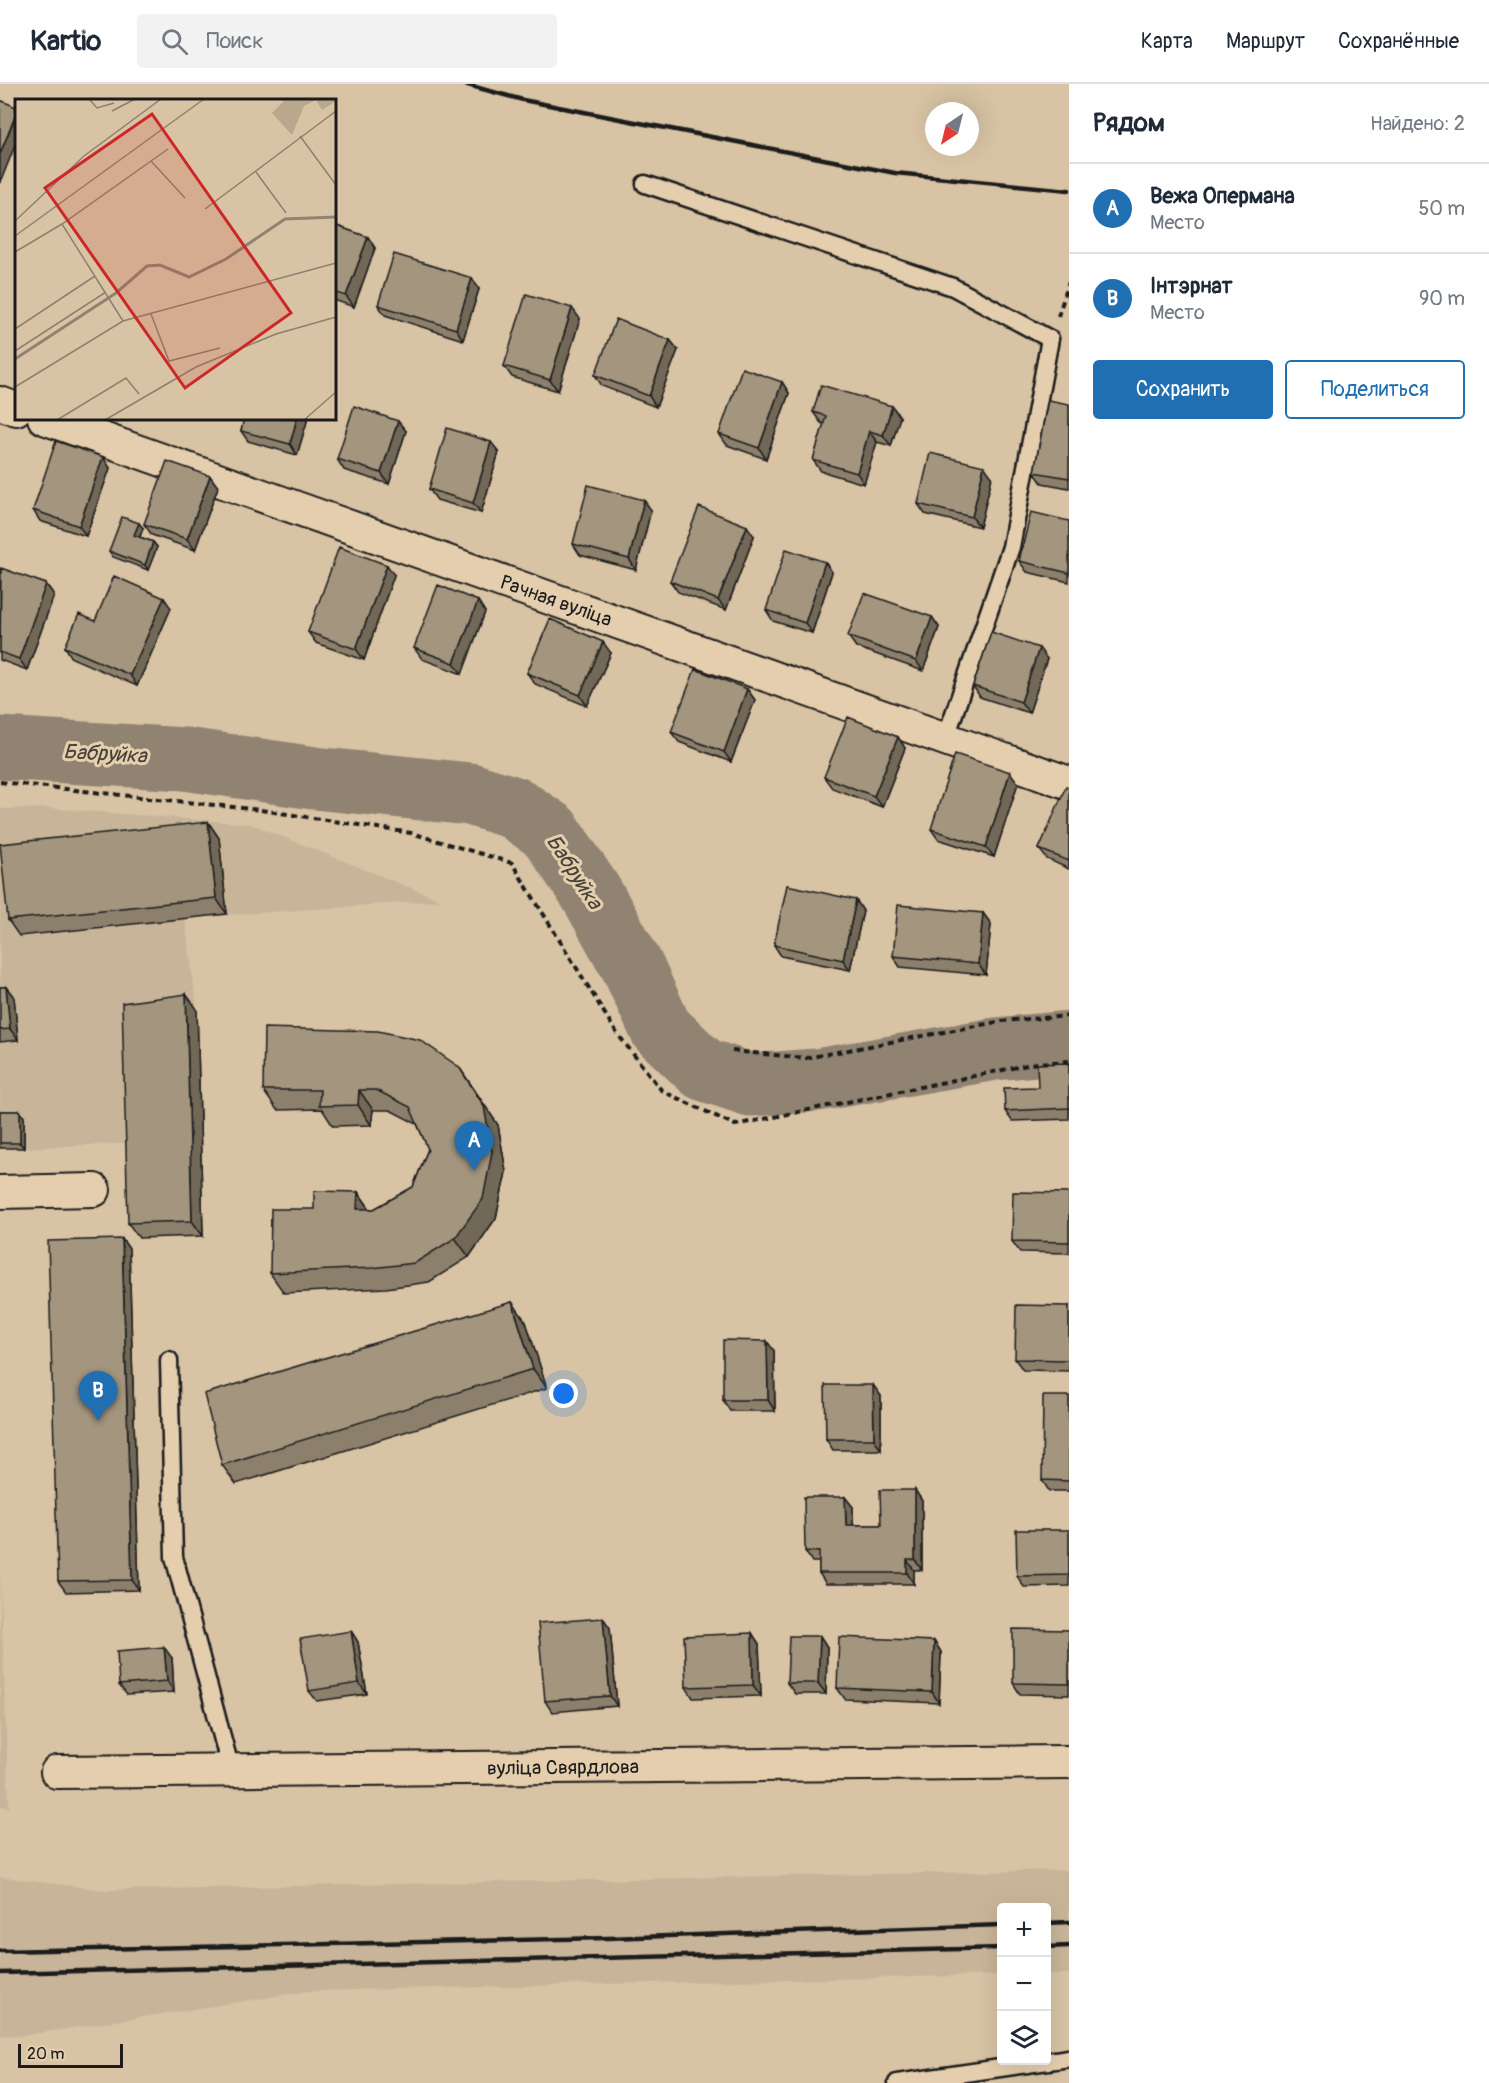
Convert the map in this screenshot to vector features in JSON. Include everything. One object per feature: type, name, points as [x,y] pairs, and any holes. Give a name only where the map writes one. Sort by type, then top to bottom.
[{"type":"street","points":[[0,403],[15,409]]},
{"type":"street","name":"Рачная вуліца","points":[[50,420],[946,737],[1069,783]]},
{"type":"street","points":[[0,1192],[94,1190]]},
{"type":"street","name":"вуліца Свярдлова","points":[[57,1772],[1069,1762]]},
{"type":"lane","points":[[645,184],[953,287],[1050,339],[1011,547],[946,737]]},
{"type":"lane","points":[[169,1360],[174,1557],[231,1770]]},
{"type":"lane","points":[[897,2083],[1069,2058]]},
{"type":"path","points":[[1050,339],[1069,282]]},
{"type":"path","points":[[0,782],[261,810],[411,833],[512,863],[616,1032],[662,1091],[735,1125],[1038,1063],[1069,1060]]},
{"type":"path","points":[[732,1051],[806,1058],[1002,1021],[1069,1016]]},
{"type":"shaded area","points":[[48,808],[251,824],[441,900],[185,918],[197,1009],[137,1143],[0,1149],[0,809]]},
{"type":"shaded area","points":[[0,1572],[9,1808],[0,1806]]},
{"type":"shaded area","points":[[1069,1870],[1069,1974],[1051,1974],[1051,1903],[997,1903],[997,1975],[309,1991],[20,2036],[0,2035],[0,1877],[106,1890]]},
{"type":"building","points":[[0,100],[15,107],[15,116],[0,154]]},
{"type":"building","points":[[336,226],[368,237],[346,296],[336,293]]},
{"type":"building","points":[[394,254],[472,278],[456,329],[378,305]]},
{"type":"building","points":[[526,294],[572,308],[550,380],[504,366]]},
{"type":"building","points":[[616,319],[670,340],[649,396],[595,375]]},
{"type":"building","points":[[742,368],[782,382],[759,448],[719,434]]},
{"type":"building","points":[[821,385],[892,406],[883,435],[869,431],[857,473],[813,460],[826,416],[813,412]]},
{"type":"building","points":[[1048,400],[1069,404],[1069,478],[1034,472]]},
{"type":"building","points":[[354,406],[398,421],[381,473],[337,459]]},
{"type":"building","points":[[244,420],[296,420],[290,444],[241,431]]},
{"type":"building","points":[[447,428],[491,442],[473,503],[429,489]]},
{"type":"building","points":[[56,441],[103,457],[79,526],[33,510]]},
{"type":"building","points":[[930,453],[984,466],[972,517],[918,504]]},
{"type":"building","points":[[167,461],[210,476],[187,539],[144,524]]},
{"type":"building","points":[[588,485],[644,500],[629,559],[573,544]]},
{"type":"building","points":[[699,507],[747,526],[718,600],[670,581]]},
{"type":"building","points":[[1031,512],[1069,521],[1069,573],[1019,561]]},
{"type":"building","points":[[122,517],[139,523],[134,535],[153,542],[145,565],[109,551]]},
{"type":"building","points":[[339,547],[387,565],[356,649],[308,632]]},
{"type":"building","points":[[786,549],[825,562],[805,623],[766,610]]},
{"type":"building","points":[[1,568],[46,584],[19,659],[0,652]]},
{"type":"building","points":[[114,576],[164,598],[130,675],[65,647],[79,614],[95,621]]},
{"type":"building","points":[[438,585],[478,601],[454,663],[414,648]]},
{"type":"building","points":[[864,593],[932,617],[916,661],[848,636]]},
{"type":"building","points":[[550,619],[603,642],[580,695],[527,673]]},
{"type":"building","points":[[991,632],[1039,648],[1021,702],[973,686]]},
{"type":"building","points":[[695,669],[747,689],[724,752],[671,732]]},
{"type":"building","points":[[848,717],[898,737],[874,796],[824,777]]},
{"type":"building","points":[[955,754],[1010,772],[986,847],[931,829]]},
{"type":"building","points":[[1066,786],[1069,787],[1069,861],[1039,849]]},
{"type":"building","points":[[208,822],[216,898],[8,920],[0,844]]},
{"type":"building","points":[[787,885],[856,900],[843,960],[774,945]]},
{"type":"building","points":[[898,905],[983,913],[978,964],[893,956]]},
{"type":"building","points":[[0,987],[6,987],[10,1029],[0,1030]]},
{"type":"building","points":[[186,994],[192,1221],[128,1223],[122,1003]]},
{"type":"building","points":[[264,1028],[378,1031],[420,1040],[459,1067],[484,1106],[492,1152],[483,1199],[455,1238],[415,1263],[372,1268],[270,1273],[271,1209],[314,1209],[314,1191],[358,1192],[357,1209],[374,1209],[413,1187],[428,1149],[410,1107],[376,1090],[359,1090],[358,1105],[319,1106],[320,1090],[263,1090]]},
{"type":"building","points":[[1069,1063],[1069,1108],[1005,1111],[1004,1088],[1038,1087],[1037,1064]]},
{"type":"building","points":[[0,1111],[20,1111],[20,1143],[0,1143]]},
{"type":"building","points":[[1013,1192],[1069,1193],[1069,1242],[1012,1241]]},
{"type":"building","points":[[122,1239],[132,1580],[58,1581],[48,1241]]},
{"type":"building","points":[[512,1302],[533,1369],[222,1465],[204,1394]]},
{"type":"building","points":[[1016,1305],[1069,1306],[1069,1360],[1015,1359]]},
{"type":"building","points":[[723,1340],[767,1341],[768,1400],[723,1400]]},
{"type":"building","points":[[825,1385],[873,1385],[874,1439],[826,1439]]},
{"type":"building","points":[[1043,1396],[1069,1396],[1069,1481],[1042,1480]]},
{"type":"building","points":[[880,1490],[915,1490],[915,1560],[907,1560],[907,1573],[819,1573],[819,1552],[805,1551],[804,1497],[845,1497],[846,1525],[881,1525]]},
{"type":"building","points":[[1016,1530],[1069,1530],[1069,1575],[1017,1576]]},
{"type":"building","points":[[603,1618],[610,1696],[545,1701],[538,1623]]},
{"type":"building","points":[[1013,1629],[1069,1630],[1069,1684],[1013,1683]]},
{"type":"building","points":[[351,1631],[359,1683],[309,1691],[300,1639]]},
{"type":"building","points":[[752,1633],[753,1685],[686,1687],[684,1636]]},
{"type":"building","points":[[789,1636],[820,1636],[818,1683],[787,1683]]},
{"type":"building","points":[[839,1637],[934,1641],[932,1692],[837,1688]]},
{"type":"building","points":[[164,1647],[167,1681],[119,1685],[117,1651]]},
{"type":"waterway","name":"Бабруйка","points":[[0,748],[185,759],[314,778],[470,794],[515,808],[550,832],[591,893],[632,966],[661,1029],[703,1069],[751,1085],[817,1080],[995,1049],[1069,1042]]},
{"type":"railway","points":[[464,84],[523,100],[895,173],[1069,190]]},
{"type":"railway","points":[[1051,1923],[1069,1922]]},
{"type":"railway","points":[[0,1951],[608,1938],[997,1925]]},
{"type":"railway","points":[[1051,1947],[1069,1946]]},
{"type":"railway","points":[[0,1973],[997,1948]]},
{"type":"place","name":"Вежа Опермана","points":[[474,1171]]},
{"type":"place","name":"Інтэрнат","points":[[98,1421]]}]
